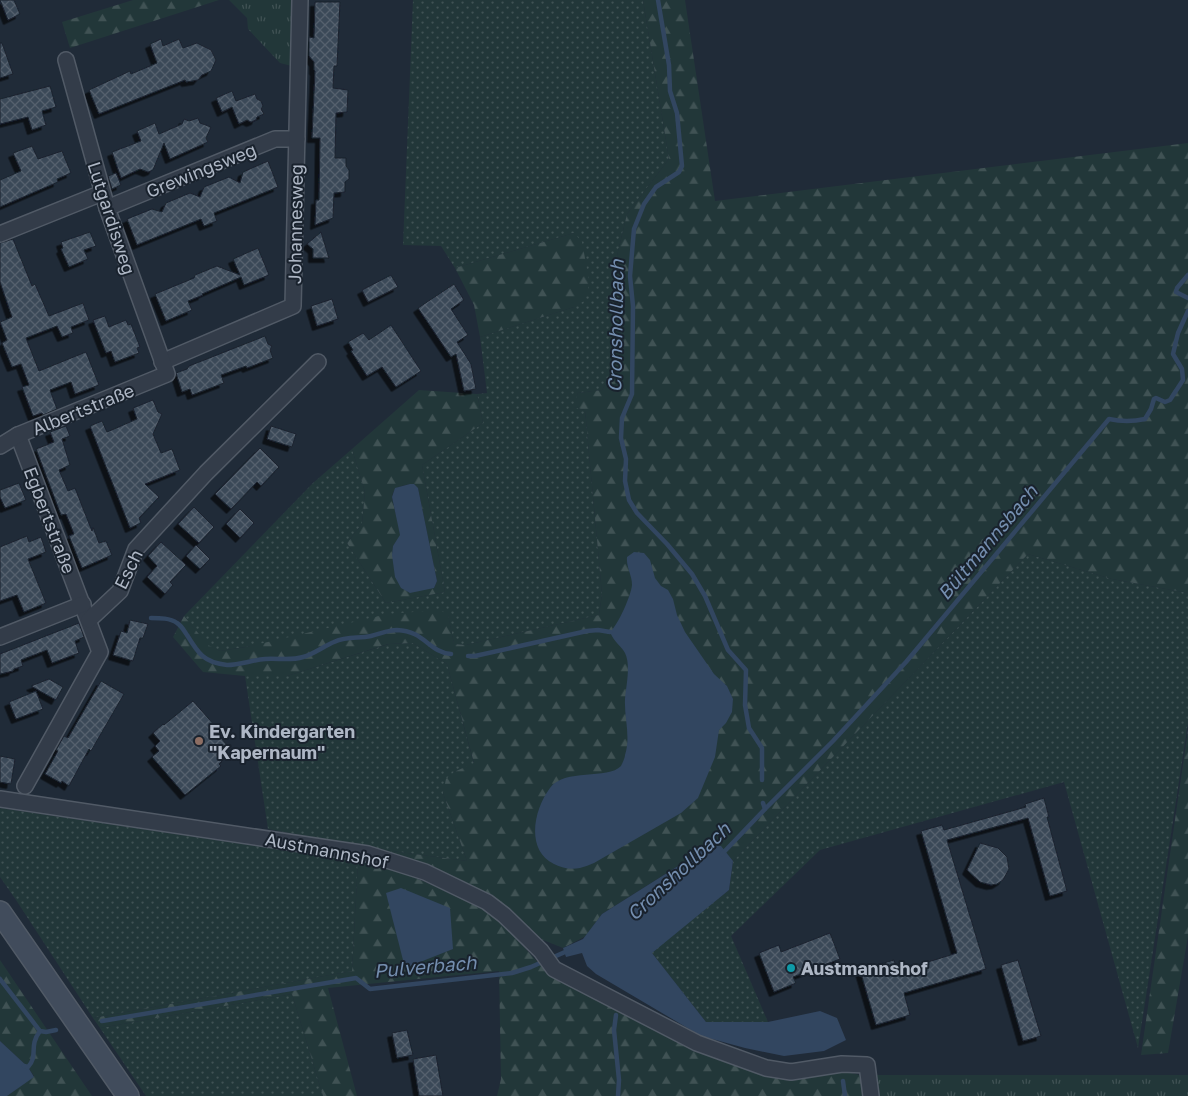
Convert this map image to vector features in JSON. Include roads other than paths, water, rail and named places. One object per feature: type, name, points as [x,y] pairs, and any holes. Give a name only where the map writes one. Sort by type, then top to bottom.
[{"type":"main road","points":[[0,912],[128,1096]]},
{"type":"street","name":"Johannesweg","points":[[164,368],[293,306],[300,0]]},
{"type":"street","name":"Lutgardisweg","points":[[66,60],[107,208],[164,368]]},
{"type":"street","name":"Grewingsweg","points":[[107,208],[275,139],[297,139]]},
{"type":"street","points":[[0,234],[102,192]]},
{"type":"street","name":"Esch","points":[[89,620],[120,591],[136,549],[206,473],[318,362]]},
{"type":"street","name":"Albertstraße","points":[[0,446],[18,435],[164,368]]},
{"type":"street","name":"Egbertstraße","points":[[18,435],[89,620]]},
{"type":"street","points":[[0,637],[83,604]]},
{"type":"street","points":[[25,786],[100,652],[89,620]]},
{"type":"street","name":"Austmannshof","points":[[0,799],[368,854],[425,872],[487,902],[504,916],[554,969],[697,1043],[766,1068],[792,1072],[842,1064],[867,1065],[871,1096]]},
{"type":"water","points":[[414,484],[418,488],[437,581],[434,588],[410,593],[401,588],[395,577],[392,555],[393,546],[400,535],[392,497],[395,488]]},
{"type":"water","points":[[634,552],[644,553],[650,560],[655,578],[661,586],[668,590],[673,599],[677,615],[685,632],[714,674],[727,686],[733,699],[732,712],[726,723],[719,730],[715,757],[698,798],[681,813],[594,863],[577,869],[563,868],[545,858],[539,849],[535,829],[537,818],[544,797],[557,782],[565,778],[606,773],[615,770],[621,766],[624,759],[627,748],[625,699],[628,663],[625,653],[610,632],[620,617],[629,596],[632,585],[627,557]]},
{"type":"water","points":[[703,845],[721,846],[733,861],[729,890],[652,953],[706,1022],[768,1022],[820,1011],[837,1018],[846,1040],[824,1051],[784,1056],[701,1036],[596,974],[587,966],[582,953],[566,957],[563,948],[583,939],[602,914],[686,861]]},
{"type":"water","points":[[401,888],[450,908],[453,949],[405,968],[386,893]]},
{"type":"water","points":[[0,1041],[28,1067],[34,1077],[7,1096],[0,1096]]},
{"type":"waterway","name":"Cronshollbach","points":[[658,0],[669,65],[670,91],[677,113],[682,166],[679,172],[656,187],[644,204],[634,229],[630,276],[633,306],[632,394],[622,418],[621,438],[626,459],[625,481],[629,500],[637,513],[667,544],[692,574],[705,596],[728,650],[746,670],[745,705],[749,728],[762,748],[762,780]]},
{"type":"waterway","name":"Bültmannsbach","points":[[1188,275],[1176,292],[1188,298]]},
{"type":"waterway","name":"Bültmannsbach","points":[[765,809],[833,741],[906,662],[1109,419],[1118,421],[1145,419],[1154,399],[1165,402],[1170,400],[1183,380],[1182,369],[1173,354],[1178,333],[1188,311]]},
{"type":"waterway","points":[[151,618],[174,621],[182,627],[202,656],[213,662],[227,665],[265,659],[298,658],[311,654],[339,640],[366,637],[397,630],[414,634],[437,650],[451,654]]},
{"type":"waterway","points":[[468,656],[587,631],[610,632]]},
{"type":"waterway","name":"Cronshollbach","points":[[722,854],[765,809],[763,803]]},
{"type":"waterway","name":"Pulverbach","points":[[102,1021],[356,978],[370,989],[512,973],[570,951]]},
{"type":"waterway","name":"Pulverbach","points":[[0,979],[40,1031],[56,1030]]},
{"type":"waterway","points":[[616,1015],[614,1030],[619,1080],[618,1096]]},
{"type":"waterway","points":[[24,1066],[28,1067],[33,1059],[36,1037],[40,1031]]},
{"type":"waterway","points":[[843,1081],[845,1096]]},
{"type":"place","name":"Ev. Kindergarten \"Kapernaum\"","points":[[199,741]]},
{"type":"place","name":"Austmannshof","points":[[791,968]]}]
